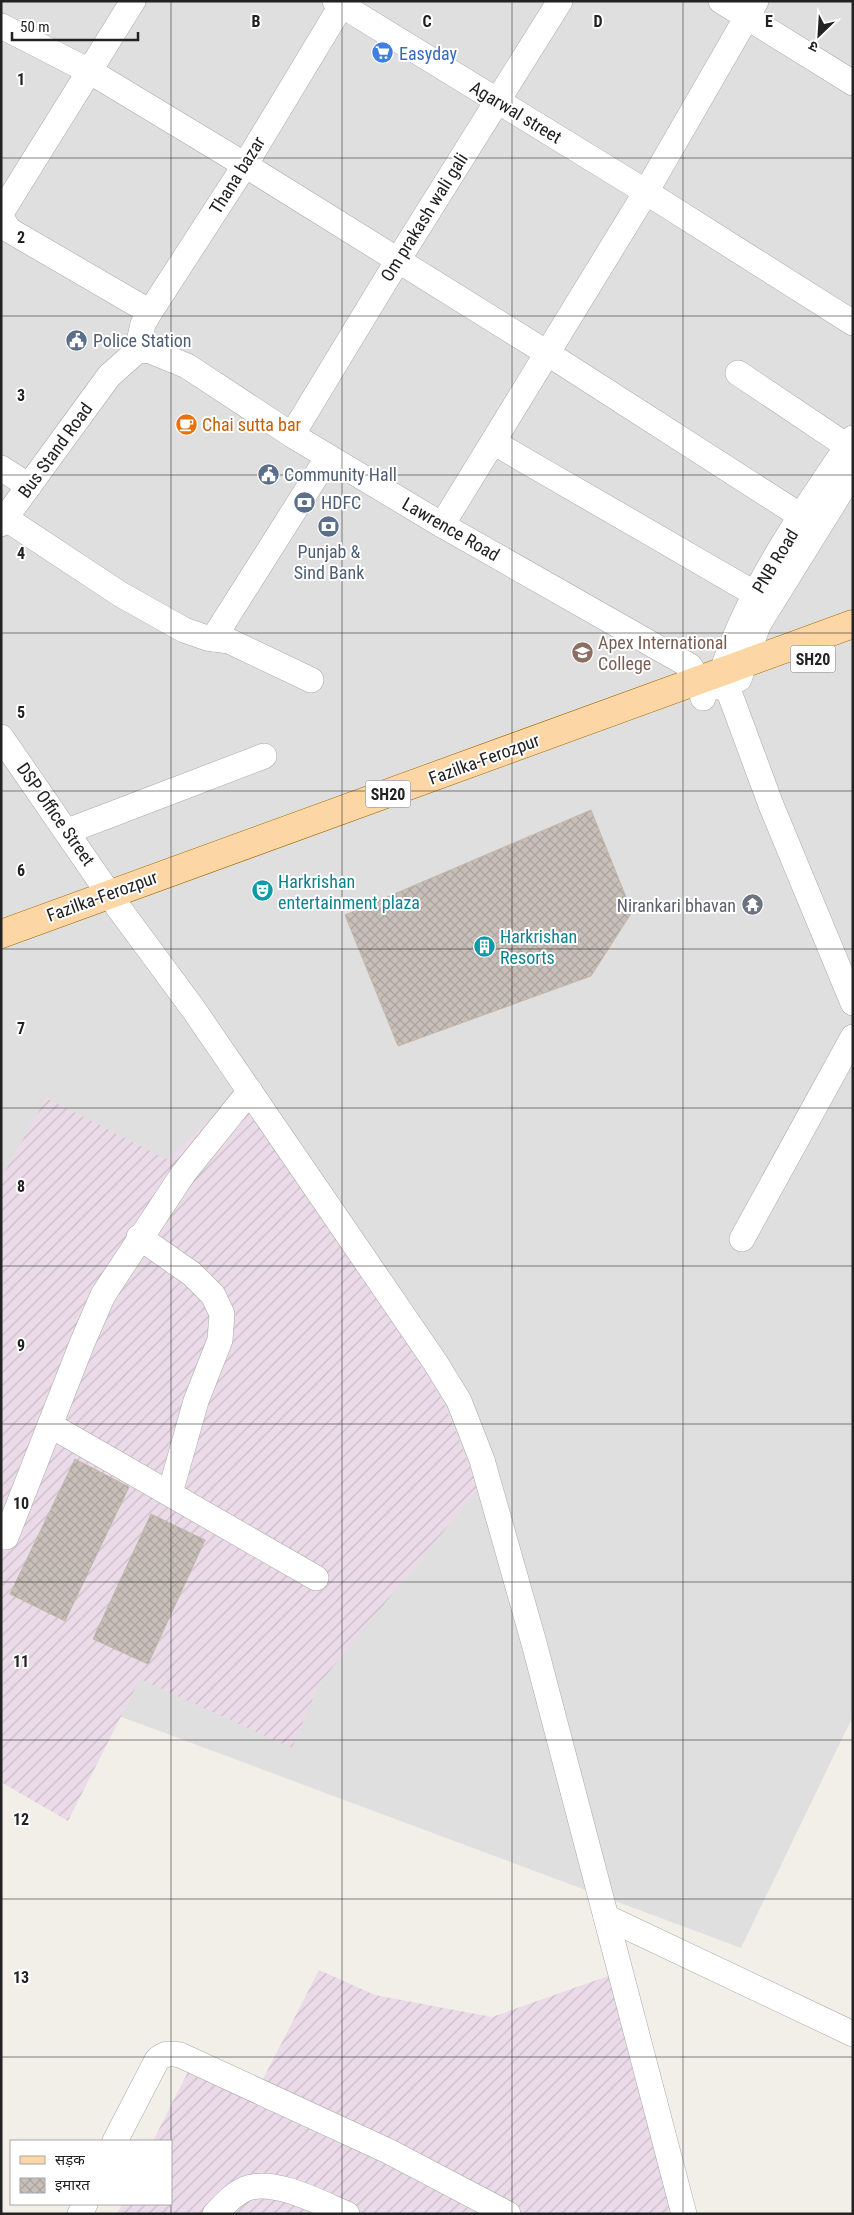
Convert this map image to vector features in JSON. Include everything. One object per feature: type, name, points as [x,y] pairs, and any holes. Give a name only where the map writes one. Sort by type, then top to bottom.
[{"type":"main road","name":"Fazilka-Ferozpur","points":[[721,683],[853,624]]},
{"type":"main road","name":"Fazilka-Ferozpur","points":[[1,934],[114,899],[421,782],[721,683],[853,644]]},
{"type":"main road","name":"Fazilka-Ferozpur","points":[[1,951],[114,899]]},
{"type":"street","points":[[133,1],[91,72],[3,210],[2,217],[9,230],[150,312]]},
{"type":"street","name":"Om prakash wali gali","points":[[292,435],[496,100],[560,1]]},
{"type":"street","points":[[721,1],[751,8],[853,83]]},
{"type":"street","name":"Agarwal street","points":[[340,3],[646,192],[853,323]]},
{"type":"street","name":"Thana bazar","points":[[137,352],[143,324],[245,165],[340,3]]},
{"type":"street","points":[[442,525],[646,192],[751,8]]},
{"type":"street","points":[[1,26],[91,72],[245,165],[547,353],[810,521]]},
{"type":"street","name":"Lawrence Road","points":[[137,352],[148,350],[187,366],[292,435],[442,525],[721,683]]},
{"type":"street","name":"Bus Stand Road","points":[[3,521],[109,376],[126,359],[137,352]]},
{"type":"street","points":[[738,372],[851,445]]},
{"type":"street","points":[[493,442],[762,599]]},
{"type":"street","name":"PNB Road","points":[[721,683],[734,635],[762,599],[810,521],[851,445]]},
{"type":"street","points":[[213,639],[328,457]]},
{"type":"street","points":[[1,468],[29,486]]},
{"type":"street","name":"PNB Road","points":[[810,521],[853,472]]},
{"type":"street","points":[[3,521],[120,594],[184,630],[213,639],[229,641],[311,680]]},
{"type":"street","points":[[721,683],[853,1003]]},
{"type":"street","name":"DSP Office Street","points":[[1,737],[250,1090],[459,1401],[488,1480],[534,1643],[684,2214]]},
{"type":"street","points":[[68,831],[264,756]]},
{"type":"street","points":[[742,1239],[853,1037]]},
{"type":"street","points":[[6,1537],[103,1295],[183,1174],[250,1090]]},
{"type":"street","points":[[140,1237],[192,1274],[212,1295],[222,1314],[220,1340],[196,1401],[170,1493]]},
{"type":"street","points":[[50,1425],[316,1578]]},
{"type":"street","points":[[606,1917],[853,2034]]},
{"type":"street","points":[[117,2140],[157,2060],[170,2053],[180,2054],[388,2151],[508,2214]]},
{"type":"street","points":[[215,2214],[244,2189],[261,2186],[276,2187],[347,2214]]},
{"type":"shaded area","points":[[1,1],[853,1],[853,1716],[741,1948],[1,1672]]},
{"type":"shaded area","points":[[245,1083],[443,1401],[479,1488],[319,1684],[292,1748],[140,1679],[68,1821],[1,1782],[1,1611],[5,1606],[1,1604],[1,1179],[46,1098],[168,1160]]},
{"type":"shaded area","points":[[319,1970],[375,1995],[492,2017],[611,1975],[676,2214],[117,2214],[122,2205],[172,2205],[172,2140],[154,2140],[198,2052],[261,2083]]},
{"type":"building","name":"Harkrishan Resorts","points":[[591,810],[632,912],[591,976],[398,1046],[345,915]]},
{"type":"building","points":[[75,1459],[129,1487],[65,1621],[10,1594]]},
{"type":"building","points":[[151,1514],[205,1540],[148,1664],[93,1639]]},
{"type":"place","name":"Easyday","points":[[383,53]]},
{"type":"place","name":"Police Station","points":[[77,340]]},
{"type":"place","name":"Chai sutta bar","points":[[186,424]]},
{"type":"place","name":"Community Hall","points":[[268,474]]},
{"type":"place","name":"HDFC","points":[[305,502]]},
{"type":"place","name":"Punjab & Sind Bank","points":[[329,526]]},
{"type":"place","name":"Apex International College","points":[[582,652]]},
{"type":"place","name":"Harkrishan entertainment plaza","points":[[262,891]]},
{"type":"place","name":"Nirankari bhavan","points":[[752,905]]},
{"type":"place","name":"Harkrishan Resorts","points":[[484,946]]}]
